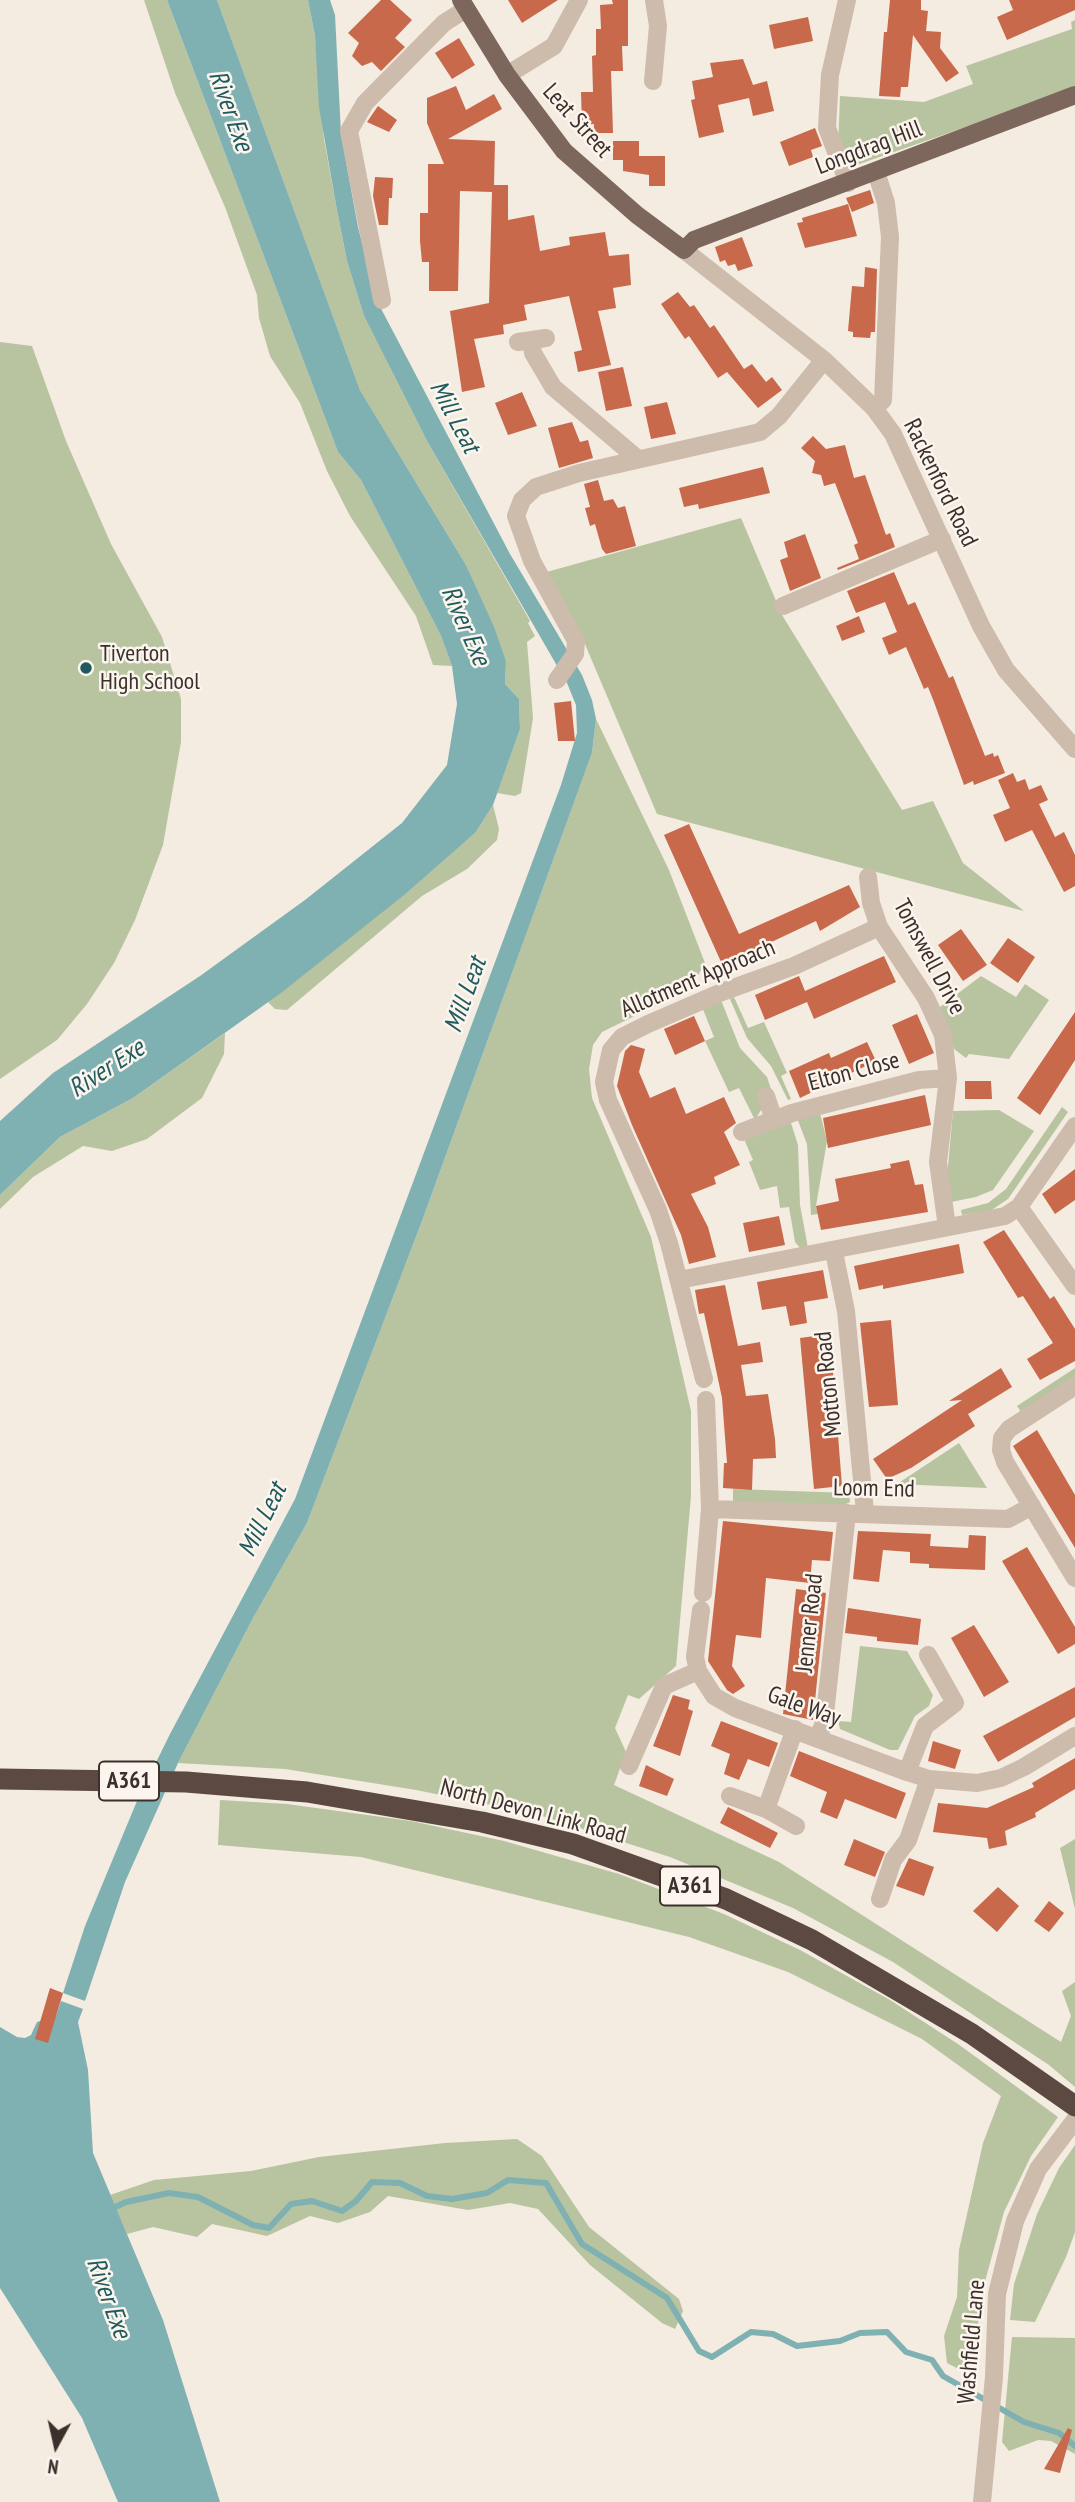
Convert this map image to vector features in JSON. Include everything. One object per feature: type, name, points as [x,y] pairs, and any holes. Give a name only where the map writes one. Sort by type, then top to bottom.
[{"type":"highway","name":"North Devon Link Road","points":[[0,1780],[258,1787],[384,1802],[573,1844],[726,1899],[865,1969],[983,2042],[1075,2106]]},
{"type":"main road","name":"Leat Street","points":[[464,5],[507,75],[565,151],[637,215],[684,250]]},
{"type":"main road","name":"Longdrag Hill","points":[[684,250],[694,240],[1075,95]]},
{"type":"street","points":[[507,75],[554,46],[579,0]]},
{"type":"street","points":[[653,81],[658,26],[654,0]]},
{"type":"street","points":[[847,0],[830,75],[827,128],[848,183]]},
{"type":"street","points":[[383,300],[349,131],[365,103],[464,5]]},
{"type":"street","points":[[874,408],[883,400],[890,237],[886,203],[876,172]]},
{"type":"street","name":"Rackenford Road","points":[[684,250],[824,360],[874,408],[893,434],[981,626],[1006,670],[1075,749]]},
{"type":"street","points":[[532,340],[533,353],[553,387],[638,459]]},
{"type":"street","points":[[557,680],[572,658],[576,641],[542,582],[516,516],[522,500],[536,487],[638,459],[760,432],[779,416],[824,360]]},
{"type":"street","points":[[783,606],[942,539]]},
{"type":"street","name":"Tomswell Drive","points":[[868,877],[871,903],[879,927],[926,998],[943,1035],[948,1078],[938,1162],[947,1227]]},
{"type":"street","name":"Allotment Approach","points":[[704,1379],[658,1210],[608,1100],[604,1082],[611,1050],[622,1037],[648,1024],[879,927]]},
{"type":"street","name":"Elton Close","points":[[742,1132],[774,1120],[919,1080],[948,1078]]},
{"type":"street","points":[[766,1096],[774,1120]]},
{"type":"street","points":[[679,1280],[834,1252],[1005,1216],[1019,1207],[1075,1126]]},
{"type":"street","points":[[1019,1207],[1075,1286]]},
{"type":"street","name":"Motton Road","points":[[834,1252],[846,1311],[856,1513]]},
{"type":"street","points":[[1075,1386],[1009,1429],[1002,1438],[1001,1450],[1005,1462],[1075,1578]]},
{"type":"street","points":[[629,1766],[664,1686],[698,1671],[695,1657],[710,1509],[706,1400]]},
{"type":"street","name":"Loom End","points":[[710,1509],[1008,1519],[1032,1506]]},
{"type":"street","name":"Jenner Road","points":[[818,1737],[824,1723],[856,1513]]},
{"type":"street","points":[[907,1772],[925,1726],[955,1703],[928,1655]]},
{"type":"street","name":"Gale Way","points":[[698,1671],[714,1696],[735,1708],[929,1779],[977,1783],[1001,1778],[1075,1736]]},
{"type":"street","points":[[766,1809],[795,1729]]},
{"type":"street","points":[[880,1899],[893,1860],[908,1840],[929,1779]]},
{"type":"street","points":[[730,1796],[766,1809],[796,1826]]},
{"type":"street","name":"Washfield Lane","points":[[982,2502],[994,2377],[997,2294],[1015,2221],[1038,2169],[1075,2120]]},
{"type":"green space","points":[[144,0],[167,0],[338,452],[361,480],[441,636],[452,666],[433,665],[416,616],[350,516],[327,471],[300,403],[270,356],[259,318],[257,295],[225,207],[175,93]]},
{"type":"green space","points":[[217,0],[308,0],[315,36],[324,139],[347,261],[364,316],[427,441],[530,621],[528,623],[535,636],[527,642],[533,718],[521,793],[515,796],[497,793],[520,729],[519,699],[505,684],[506,661],[466,565],[360,390]]},
{"type":"green space","points":[[1075,20],[1075,89],[848,168],[838,149],[840,96],[924,102],[973,84],[966,66],[1072,29],[1071,22]]},
{"type":"green space","name":"Tiverton High School","points":[[0,342],[32,346],[66,441],[111,544],[162,637],[181,699],[181,742],[163,845],[135,920],[114,963],[87,1004],[57,1040],[0,1079]]},
{"type":"green space","points":[[741,518],[782,615],[902,810],[933,801],[963,863],[1024,911],[657,814],[576,623],[543,573]]},
{"type":"green space","points":[[596,719],[669,870],[705,963],[690,989],[602,1032],[593,1045],[589,1069],[592,1098],[651,1237],[691,1411],[691,1496],[676,1666],[639,1699],[628,1695],[615,1728],[626,1752],[614,1785],[779,1862],[1061,2042],[1071,2016],[1062,1991],[1075,1982],[1075,2087],[1049,2065],[893,1962],[793,1908],[670,1857],[536,1814],[416,1790],[285,1769],[178,1763],[252,1620],[307,1523],[422,1221],[592,753]]},
{"type":"green space","points":[[493,805],[499,829],[497,840],[467,869],[422,896],[287,1010],[275,1009],[268,1002],[476,832]]},
{"type":"green space","points":[[981,976],[1016,997],[1025,984],[1049,1000],[1009,1059],[969,1054],[966,1058],[954,1049],[940,1007]]},
{"type":"green space","points":[[734,997],[748,1028],[764,1022],[787,1073],[781,1076],[791,1099],[788,1100],[771,1066],[747,1038],[730,999]]},
{"type":"green space","points":[[721,1000],[740,1048],[767,1077],[772,1092],[755,1120],[739,1088],[729,1092],[705,1041],[714,1037],[702,1007]]},
{"type":"green space","points":[[225,1033],[224,1054],[202,1098],[147,1139],[112,1151],[83,1146],[33,1177],[0,1209],[0,1195],[60,1137],[133,1098]]},
{"type":"green space","points":[[1062,1107],[1068,1112],[1008,1199],[990,1211],[962,1215],[961,1210],[988,1203],[1006,1189]]},
{"type":"green space","points":[[999,1110],[1034,1131],[993,1190],[951,1202],[947,1178],[953,1111]]},
{"type":"green space","points":[[820,1113],[827,1141],[816,1206],[818,1214],[811,1215],[807,1144],[797,1118]]},
{"type":"green space","points":[[790,1120],[798,1145],[800,1205],[808,1248],[801,1249],[795,1242],[789,1207],[780,1208],[777,1186],[760,1190],[749,1162],[753,1160],[744,1139]]},
{"type":"green space","points":[[1075,1368],[1075,1377],[1021,1412],[1017,1406]]},
{"type":"green space","points":[[959,1443],[987,1488],[897,1484]]},
{"type":"green space","points":[[733,1489],[849,1493],[850,1502],[844,1505],[733,1502]]},
{"type":"green space","points":[[860,1646],[907,1651],[933,1695],[929,1706],[915,1716],[898,1750],[890,1750],[840,1729],[838,1721],[851,1722]]},
{"type":"green space","points":[[220,1800],[287,1804],[411,1821],[504,1841],[619,1874],[724,1914],[802,1951],[890,2000],[958,2044],[1058,2117],[1031,2156],[1004,2212],[984,2285],[970,2375],[947,2363],[944,2336],[957,2297],[959,2250],[983,2143],[1001,2096],[922,2039],[788,1972],[689,1937],[361,1857],[218,1845]]},
{"type":"green space","points":[[1075,1839],[1075,1909],[1060,1848]]},
{"type":"green space","points":[[517,2139],[542,2156],[589,2227],[679,2299],[683,2311],[675,2329],[662,2323],[590,2265],[538,2209],[510,2203],[468,2210],[388,2196],[370,2212],[338,2223],[310,2216],[267,2236],[212,2224],[197,2237],[153,2227],[127,2234],[110,2195],[154,2180],[251,2171],[319,2157],[445,2143]]},
{"type":"green space","points":[[1075,2145],[1075,2232],[1066,2257],[1035,2322],[1010,2320],[1014,2284],[1037,2214],[1059,2168]]},
{"type":"green space","points":[[1012,2337],[1075,2338],[1075,2454],[1051,2441],[1038,2440],[1009,2451],[1002,2442]]},
{"type":"water","name":"River Exe","points":[[167,0],[217,0],[360,390],[466,565],[506,661],[505,684],[519,699],[520,729],[493,805],[476,832],[404,895],[281,993],[133,1098],[60,1137],[0,1195],[0,1121],[53,1073],[200,976],[305,900],[402,823],[447,765],[457,704],[452,666],[441,636],[361,480],[338,452]]},
{"type":"water","points":[[308,0],[330,0],[335,15],[341,134],[358,227],[377,301],[510,554],[582,675],[596,719],[592,753],[422,1221],[307,1523],[252,1620],[178,1763],[125,1882],[85,2001],[63,1993],[85,1926],[137,1801],[295,1499],[561,785],[577,733],[576,705],[567,683],[427,441],[364,316],[347,261],[336,205],[319,107],[315,36]]},
{"type":"water","name":"River Exe","points":[[61,2001],[83,2009],[78,2022],[88,2070],[93,2153],[163,2320],[220,2502],[118,2502],[82,2418],[0,2288],[0,2027],[17,2037],[25,2038],[31,2035],[37,2022],[56,2016]]},
{"type":"building","points":[[381,0],[390,0],[412,20],[395,38],[405,47],[381,71],[372,62],[362,66],[352,56],[359,43],[348,33]]},
{"type":"building","points":[[508,0],[558,0],[522,23]]},
{"type":"building","points":[[612,0],[628,0],[628,46],[622,46],[623,71],[611,71],[613,133],[594,133],[594,124],[582,125],[581,92],[593,92],[592,56],[596,55],[596,29],[601,29],[600,5],[613,4]]},
{"type":"building","points":[[890,0],[921,0],[921,10],[928,11],[926,31],[941,32],[940,48],[959,73],[946,82],[913,35],[908,87],[901,87],[900,97],[879,96],[884,32],[887,32]]},
{"type":"building","points":[[1009,0],[1075,0],[1075,10],[1007,40],[997,17],[1013,10]]},
{"type":"building","points":[[808,17],[813,41],[774,49],[769,25]]},
{"type":"building","points":[[459,38],[475,65],[452,79],[435,53]]},
{"type":"building","points":[[743,59],[753,85],[767,81],[774,111],[753,116],[749,98],[718,105],[724,132],[699,138],[691,100],[695,99],[692,81],[713,77],[710,63]]},
{"type":"building","points":[[456,86],[466,110],[494,94],[502,109],[448,139],[495,141],[494,185],[508,185],[508,220],[534,215],[540,251],[570,245],[569,237],[605,232],[609,256],[629,254],[631,285],[613,288],[616,308],[598,311],[611,365],[578,372],[574,352],[582,350],[569,296],[524,305],[527,320],[503,325],[504,334],[474,339],[485,387],[462,392],[450,311],[489,303],[492,192],[460,191],[458,291],[429,291],[429,262],[422,262],[420,241],[420,213],[428,213],[428,164],[444,164],[427,123],[427,98]]},
{"type":"building","points":[[378,106],[397,120],[389,132],[367,122]]},
{"type":"building","points":[[815,128],[822,146],[811,150],[813,157],[789,166],[780,142]]},
{"type":"building","points":[[613,141],[639,141],[639,156],[665,156],[665,186],[649,186],[649,175],[623,171],[623,160],[613,160]]},
{"type":"building","points":[[375,177],[393,178],[388,225],[379,225],[373,196]]},
{"type":"building","points":[[870,190],[874,203],[852,212],[846,198]]},
{"type":"building","points":[[848,204],[857,236],[805,248],[797,223],[803,222],[802,218]]},
{"type":"building","points":[[742,237],[753,266],[738,271],[735,264],[728,266],[725,260],[720,262],[715,247]]},
{"type":"building","points":[[865,267],[877,269],[875,332],[871,332],[870,338],[853,337],[853,332],[848,331],[852,286],[864,287]]},
{"type":"building","points":[[678,292],[690,307],[694,305],[710,328],[714,325],[744,369],[752,364],[766,382],[772,377],[782,390],[758,408],[727,372],[718,378],[689,336],[685,339],[661,304]]},
{"type":"building","points":[[623,367],[632,406],[606,411],[598,372]]},
{"type":"building","points":[[522,392],[537,426],[508,435],[495,403]]},
{"type":"building","points":[[667,402],[676,434],[651,439],[644,407]]},
{"type":"building","points":[[572,422],[580,442],[588,440],[593,458],[559,468],[548,428]]},
{"type":"building","points":[[813,436],[826,449],[845,445],[854,478],[865,475],[886,535],[890,533],[895,547],[838,570],[837,568],[859,559],[854,545],[858,543],[835,483],[824,486],[821,475],[812,473],[815,461],[801,448]]},
{"type":"building","points":[[763,467],[770,493],[699,509],[698,504],[684,507],[679,488]]},
{"type":"building","points":[[598,480],[604,501],[613,499],[618,508],[625,506],[636,546],[606,554],[602,549],[595,524],[590,526],[585,508],[590,507],[584,484]]},
{"type":"building","points":[[805,534],[821,578],[790,591],[780,560],[788,557],[784,542]]},
{"type":"building","points":[[894,572],[908,605],[915,602],[949,678],[953,676],[985,756],[993,753],[994,757],[998,755],[1005,773],[974,785],[973,781],[964,785],[928,687],[924,689],[906,647],[889,655],[882,638],[897,632],[885,602],[856,613],[847,591]]},
{"type":"building","points":[[859,616],[865,632],[842,641],[836,626]]},
{"type":"building","points":[[571,701],[575,741],[558,741],[554,703]]},
{"type":"building","points":[[1013,773],[1017,782],[1025,779],[1029,790],[1041,785],[1048,800],[1039,804],[1055,837],[1064,832],[1075,855],[1075,886],[1064,892],[1032,830],[1005,842],[993,815],[1010,808],[998,780]]},
{"type":"building","points":[[689,824],[739,934],[849,885],[860,907],[820,931],[816,921],[746,954],[750,962],[726,973],[664,835]]},
{"type":"building","points":[[961,929],[987,965],[963,981],[938,945]]},
{"type":"building","points":[[1008,938],[1035,957],[1018,983],[990,963]]},
{"type":"building","points":[[884,956],[896,982],[814,1019],[807,1002],[765,1020],[755,995],[799,976],[805,991]]},
{"type":"building","points":[[1075,1012],[1075,1060],[1040,1115],[1017,1098]]},
{"type":"building","points":[[917,1014],[934,1053],[909,1064],[892,1025]]},
{"type":"building","points":[[694,1016],[705,1041],[675,1055],[664,1029]]},
{"type":"building","points":[[867,1042],[876,1061],[800,1098],[789,1071],[829,1053],[831,1058]]},
{"type":"building","points":[[631,1045],[645,1049],[639,1072],[650,1098],[675,1087],[686,1114],[724,1097],[736,1123],[724,1132],[740,1165],[714,1177],[716,1184],[691,1194],[708,1227],[716,1257],[689,1264],[681,1235],[632,1125],[617,1086],[625,1051]]},
{"type":"building","points":[[965,1081],[991,1081],[992,1099],[965,1099]]},
{"type":"building","points":[[925,1095],[931,1125],[828,1148],[823,1118]]},
{"type":"building","points":[[909,1160],[915,1185],[923,1184],[928,1212],[821,1230],[816,1206],[839,1201],[835,1179],[891,1168],[890,1164]]},
{"type":"building","points":[[1075,1169],[1075,1200],[1055,1214],[1042,1194]]},
{"type":"building","points":[[779,1216],[785,1245],[749,1252],[743,1223]]},
{"type":"building","points":[[1004,1230],[1050,1299],[1054,1296],[1075,1329],[1075,1361],[1040,1380],[1027,1359],[1053,1343],[1023,1296],[1018,1298],[983,1242]]},
{"type":"building","points":[[959,1244],[964,1273],[883,1289],[883,1285],[859,1290],[854,1266]]},
{"type":"building","points":[[823,1270],[828,1298],[804,1302],[807,1323],[790,1326],[786,1306],[762,1310],[757,1282]]},
{"type":"building","points":[[725,1285],[738,1346],[760,1342],[763,1362],[741,1365],[746,1396],[768,1394],[775,1439],[776,1458],[753,1459],[752,1490],[723,1488],[724,1463],[727,1463],[722,1398],[704,1313],[699,1314],[695,1290]]},
{"type":"building","points":[[891,1320],[898,1405],[869,1407],[860,1323]]},
{"type":"building","points":[[830,1334],[842,1486],[814,1489],[800,1338]]},
{"type":"building","points":[[1001,1368],[1012,1387],[968,1414],[975,1426],[911,1468],[887,1479],[873,1459],[962,1400],[949,1401]]},
{"type":"building","points":[[1037,1430],[1075,1495],[1075,1548],[1013,1446]]},
{"type":"building","points":[[723,1521],[833,1532],[830,1561],[812,1560],[810,1583],[766,1578],[761,1638],[736,1635],[732,1666],[745,1686],[733,1694],[727,1690],[708,1661]]},
{"type":"building","points":[[858,1531],[931,1534],[930,1546],[968,1548],[969,1535],[986,1536],[985,1570],[929,1568],[929,1564],[910,1563],[910,1552],[883,1550],[879,1582],[853,1579]]},
{"type":"building","points":[[1027,1547],[1075,1627],[1075,1644],[1058,1654],[1002,1561]]},
{"type":"building","points":[[796,1589],[826,1593],[813,1720],[783,1714]]},
{"type":"building","points":[[848,1608],[921,1619],[918,1645],[877,1641],[877,1637],[845,1633]]},
{"type":"building","points":[[974,1625],[1009,1682],[984,1697],[951,1638]]},
{"type":"building","points":[[1075,1687],[1075,1717],[998,1762],[983,1736]]},
{"type":"building","points":[[673,1695],[690,1700],[688,1709],[693,1711],[680,1756],[653,1746]]},
{"type":"building","points":[[721,1721],[778,1743],[769,1767],[748,1759],[739,1780],[724,1774],[730,1754],[711,1746]]},
{"type":"building","points":[[933,1741],[961,1750],[955,1769],[928,1761]]},
{"type":"building","points":[[799,1751],[906,1793],[896,1819],[845,1799],[837,1819],[820,1812],[827,1792],[790,1776]]},
{"type":"building","points":[[1075,1758],[1075,1789],[1035,1813],[1036,1817],[1005,1831],[1007,1845],[989,1849],[987,1838],[933,1832],[938,1803],[987,1808],[1034,1787],[1032,1783]]},
{"type":"building","points":[[646,1765],[674,1779],[667,1796],[639,1786]]},
{"type":"building","points":[[728,1807],[778,1833],[770,1848],[720,1823]]},
{"type":"building","points":[[854,1839],[885,1852],[875,1877],[844,1865]]},
{"type":"building","points":[[909,1858],[934,1867],[924,1896],[896,1886]]},
{"type":"building","points":[[998,1887],[1019,1906],[997,1932],[973,1911]]},
{"type":"building","points":[[1049,1901],[1064,1913],[1049,1932],[1034,1921]]},
{"type":"building","points":[[50,1988],[63,1993],[48,2043],[35,2039]]},
{"type":"building","points":[[1068,2428],[1072,2430],[1060,2473],[1044,2469]]},
{"type":"waterway","points":[[109,2210],[126,2202],[169,2193],[198,2197],[253,2225],[269,2228],[291,2204],[312,2201],[342,2211],[356,2201],[372,2182],[400,2183],[427,2196],[452,2199],[487,2193],[508,2180],[546,2183],[582,2244],[667,2298],[699,2351],[712,2357],[751,2332],[773,2334],[797,2346],[840,2341],[860,2333],[887,2332],[906,2352],[932,2360],[943,2376],[1024,2422],[1059,2433],[1075,2446]]},
{"type":"place","name":"Tiverton High School","points":[[86,668]]},
{"type":"water label","name":"Mill Leat","points":[[454,417]]},
{"type":"water label","name":"Mill Leat","points":[[466,995]]},
{"type":"water label","name":"Mill Leat","points":[[263,1520]]}]
